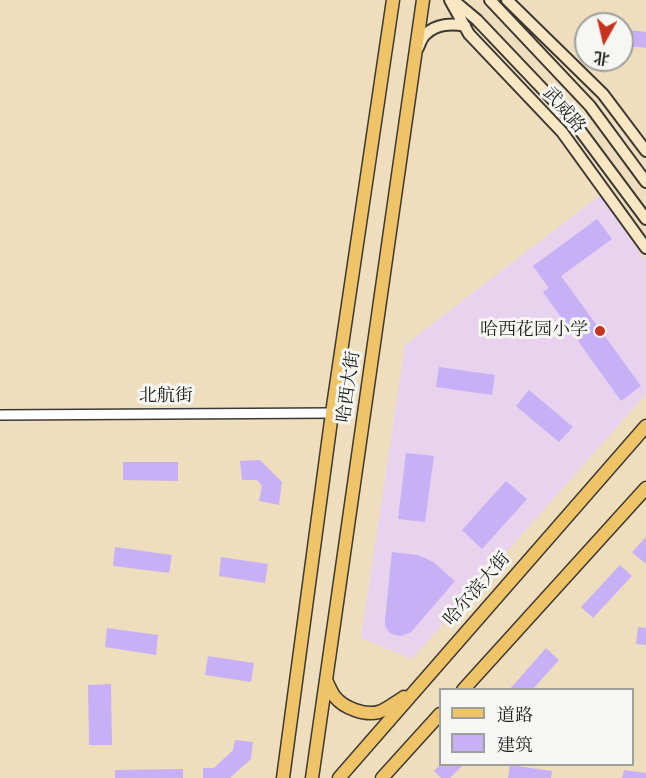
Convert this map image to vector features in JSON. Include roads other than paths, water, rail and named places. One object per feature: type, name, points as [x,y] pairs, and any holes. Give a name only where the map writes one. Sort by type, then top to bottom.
[{"type":"main road","name":"哈西大街","points":[[283,778],[332,413],[393,0]]},
{"type":"main road","name":"哈西大街","points":[[312,778],[423,0]]},
{"type":"main road","name":"武威路","points":[[451,0],[469,34],[562,132],[646,248]]},
{"type":"main road","name":"武威路","points":[[451,0],[477,20],[573,121],[646,219]]},
{"type":"main road","name":"武威路","points":[[490,0],[590,106],[646,182]]},
{"type":"main road","points":[[507,0],[603,94],[646,151]]},
{"type":"main road","points":[[416,53],[424,35],[435,28],[458,24],[465,26]]},
{"type":"main road","name":"哈尔滨大街","points":[[339,778],[646,426]]},
{"type":"main road","points":[[465,688],[646,488]]},
{"type":"main road","points":[[326,680],[334,697],[344,705],[353,710],[368,713],[379,712],[412,692]]},
{"type":"main road","points":[[382,778],[439,716]]},
{"type":"street","name":"北航街","points":[[0,415],[332,413]]},
{"type":"place","name":"哈西花园小学","points":[[600,331]]}]
